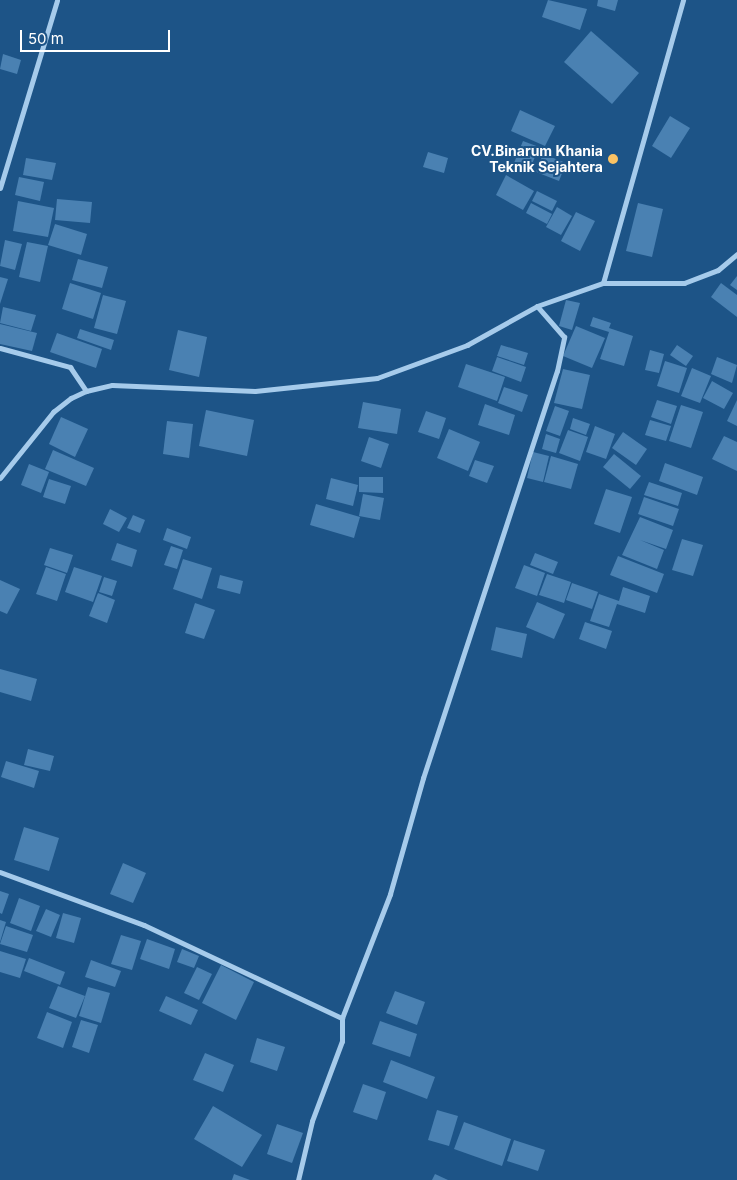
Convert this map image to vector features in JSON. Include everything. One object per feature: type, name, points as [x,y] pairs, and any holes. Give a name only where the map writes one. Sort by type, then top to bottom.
[{"type":"street","points":[[0,188],[57,0]]},
{"type":"street","points":[[603,282],[683,0]]},
{"type":"street","points":[[0,478],[53,412],[71,398],[86,392],[112,385],[255,391],[377,378],[468,346],[536,306],[603,282],[684,284],[718,270],[737,254]]},
{"type":"street","points":[[298,1180],[312,1120],[342,1041],[342,1018],[390,894],[423,778],[558,371],[565,340],[536,306]]},
{"type":"street","points":[[0,348],[70,367],[86,392]]},
{"type":"street","points":[[0,872],[144,926],[342,1018]]},
{"type":"building","points":[[548,0],[587,9],[580,30],[542,17]]},
{"type":"building","points":[[598,0],[618,0],[615,11],[597,6]]},
{"type":"building","points":[[591,31],[639,73],[612,104],[564,62]]},
{"type":"building","points":[[3,54],[21,60],[17,74],[0,69]]},
{"type":"building","points":[[520,110],[555,126],[545,146],[511,131]]},
{"type":"building","points":[[670,116],[690,128],[671,158],[652,146]]},
{"type":"building","points":[[523,141],[539,147],[530,169],[514,163]]},
{"type":"building","points":[[428,152],[448,158],[444,173],[423,167]]},
{"type":"building","points":[[543,154],[566,163],[559,181],[536,172]]},
{"type":"building","points":[[26,158],[56,163],[52,180],[23,175]]},
{"type":"building","points":[[506,175],[534,191],[523,210],[496,195]]},
{"type":"building","points":[[19,177],[44,182],[40,201],[15,195]]},
{"type":"building","points":[[537,191],[557,201],[552,211],[532,201]]},
{"type":"building","points":[[57,199],[92,202],[90,223],[55,220]]},
{"type":"building","points":[[18,201],[54,208],[48,237],[13,231]]},
{"type":"building","points":[[531,203],[552,214],[547,224],[526,213]]},
{"type":"building","points":[[638,203],[663,209],[652,257],[626,251]]},
{"type":"building","points":[[557,207],[572,216],[561,235],[546,227]]},
{"type":"building","points":[[576,212],[595,221],[580,251],[561,241]]},
{"type":"building","points":[[55,224],[87,234],[81,255],[48,245]]},
{"type":"building","points":[[5,240],[22,244],[15,270],[0,266]]},
{"type":"building","points":[[27,242],[48,246],[40,282],[19,277]]},
{"type":"building","points":[[78,259],[108,267],[102,288],[72,280]]},
{"type":"building","points":[[737,276],[737,290],[730,285]]},
{"type":"building","points":[[0,277],[8,279],[0,304]]},
{"type":"building","points":[[70,283],[101,293],[93,319],[62,309]]},
{"type":"building","points":[[721,283],[737,295],[737,317],[711,297]]},
{"type":"building","points":[[103,295],[126,301],[117,334],[94,328]]},
{"type":"building","points":[[566,300],[580,303],[572,330],[559,326]]},
{"type":"building","points":[[3,307],[36,315],[31,331],[0,323]]},
{"type":"building","points":[[593,317],[611,323],[609,328],[633,336],[624,366],[600,359],[609,332],[590,326]]},
{"type":"building","points":[[0,324],[37,333],[32,351],[0,344]]},
{"type":"building","points":[[576,326],[605,338],[592,368],[563,356]]},
{"type":"building","points":[[80,329],[114,340],[111,350],[77,338]]},
{"type":"building","points":[[178,330],[207,337],[199,377],[169,370]]},
{"type":"building","points":[[57,333],[102,349],[96,368],[50,352]]},
{"type":"building","points":[[501,345],[528,353],[524,365],[497,356]]},
{"type":"building","points":[[677,345],[693,356],[686,366],[670,355]]},
{"type":"building","points":[[650,350],[664,354],[659,373],[645,370]]},
{"type":"building","points":[[497,357],[526,367],[521,382],[492,371]]},
{"type":"building","points":[[717,357],[737,365],[732,383],[711,374]]},
{"type":"building","points":[[665,361],[687,368],[679,393],[657,386]]},
{"type":"building","points":[[466,364],[505,377],[497,401],[458,387]]},
{"type":"building","points":[[692,368],[711,376],[700,403],[681,396]]},
{"type":"building","points":[[563,369],[590,375],[582,409],[554,403]]},
{"type":"building","points":[[712,381],[733,393],[724,409],[703,398]]},
{"type":"building","points":[[504,387],[528,395],[522,412],[498,403]]},
{"type":"building","points":[[657,400],[677,406],[671,424],[651,417]]},
{"type":"building","points":[[737,400],[737,426],[727,421]]},
{"type":"building","points":[[363,402],[401,409],[397,434],[358,428]]},
{"type":"building","points":[[485,404],[515,415],[509,435],[478,425]]},
{"type":"building","points":[[681,405],[703,412],[691,448],[669,441]]},
{"type":"building","points":[[555,406],[569,411],[560,436],[546,431]]},
{"type":"building","points":[[206,410],[254,420],[247,456],[199,446]]},
{"type":"building","points":[[426,411],[446,418],[439,439],[418,432]]},
{"type":"building","points":[[61,417],[88,429],[75,457],[49,444]]},
{"type":"building","points":[[573,418],[590,424],[586,435],[570,429]]},
{"type":"building","points":[[650,420],[671,426],[666,441],[645,435]]},
{"type":"building","points":[[167,421],[193,424],[189,458],[163,454]]},
{"type":"building","points":[[595,426],[615,434],[606,459],[586,452]]},
{"type":"building","points":[[449,429],[480,442],[468,471],[437,458]]},
{"type":"building","points":[[568,430],[588,437],[580,461],[559,453]]},
{"type":"building","points":[[623,432],[647,449],[636,465],[612,448]]},
{"type":"building","points":[[546,434],[560,439],[556,453],[542,449]]},
{"type":"building","points":[[724,436],[737,442],[737,471],[712,459]]},
{"type":"building","points":[[369,437],[389,444],[381,468],[361,461]]},
{"type":"building","points":[[53,450],[94,468],[86,486],[45,469]]},
{"type":"building","points":[[533,452],[549,456],[543,482],[527,478]]},
{"type":"building","points":[[614,454],[641,476],[630,489],[603,467]]},
{"type":"building","points":[[551,456],[578,464],[571,489],[544,482]]},
{"type":"building","points":[[475,460],[494,466],[487,483],[469,476]]},
{"type":"building","points":[[665,463],[703,477],[697,495],[659,481]]},
{"type":"building","points":[[29,464],[49,472],[41,493],[21,485]]},
{"type":"building","points":[[359,477],[383,477],[383,493],[359,492]]},
{"type":"building","points":[[331,478],[358,485],[353,506],[326,499]]},
{"type":"building","points":[[49,479],[71,486],[65,504],[43,497]]},
{"type":"building","points":[[649,482],[682,493],[678,506],[644,495]]},
{"type":"building","points":[[606,489],[632,497],[620,533],[594,524]]},
{"type":"building","points":[[363,494],[384,498],[380,520],[359,516]]},
{"type":"building","points":[[644,497],[679,509],[673,526],[638,514]]},
{"type":"building","points":[[316,504],[360,517],[354,538],[310,525]]},
{"type":"building","points":[[110,509],[127,518],[119,532],[103,524]]},
{"type":"building","points":[[133,515],[145,520],[140,533],[127,528]]},
{"type":"building","points":[[640,517],[673,530],[666,549],[640,540],[664,550],[657,569],[622,555]]},
{"type":"building","points":[[167,528],[191,537],[187,549],[163,540]]},
{"type":"building","points":[[682,539],[703,545],[693,576],[672,570]]},
{"type":"building","points":[[117,543],[137,550],[132,567],[111,560]]},
{"type":"building","points":[[171,546],[183,550],[177,569],[164,565]]},
{"type":"building","points":[[50,548],[73,555],[67,573],[44,565]]},
{"type":"building","points":[[535,553],[558,562],[553,574],[530,565]]},
{"type":"building","points":[[618,556],[664,574],[657,593],[610,575]]},
{"type":"building","points":[[183,559],[212,568],[202,599],[173,589]]},
{"type":"building","points":[[524,565],[545,573],[537,596],[515,588]]},
{"type":"building","points":[[46,567],[66,574],[57,601],[36,594]]},
{"type":"building","points":[[74,567],[102,576],[93,602],[65,592]]},
{"type":"building","points":[[547,574],[571,582],[564,603],[539,595]]},
{"type":"building","points":[[220,575],[243,581],[240,594],[217,588]]},
{"type":"building","points":[[104,577],[117,581],[112,596],[99,592]]},
{"type":"building","points":[[0,580],[20,589],[7,614],[0,611]]},
{"type":"building","points":[[572,583],[598,592],[592,609],[566,600]]},
{"type":"building","points":[[623,587],[650,596],[645,613],[617,604],[609,627],[590,621],[599,594],[619,601]]},
{"type":"building","points":[[98,593],[115,600],[107,623],[89,616]]},
{"type":"building","points":[[537,602],[565,614],[554,639],[526,627]]},
{"type":"building","points":[[195,603],[215,610],[204,639],[185,633]]},
{"type":"building","points":[[585,622],[612,631],[606,649],[579,639]]},
{"type":"building","points":[[496,627],[527,634],[522,658],[491,650]]},
{"type":"building","points":[[0,669],[37,679],[31,701],[0,692]]},
{"type":"building","points":[[28,749],[54,756],[50,771],[24,765]]},
{"type":"building","points":[[6,761],[39,771],[34,788],[1,777]]},
{"type":"building","points":[[24,827],[59,838],[49,871],[14,860]]},
{"type":"building","points":[[123,863],[146,873],[133,903],[110,894]]},
{"type":"building","points":[[0,891],[9,894],[2,914],[0,913]]},
{"type":"building","points":[[19,898],[40,906],[31,931],[10,923]]},
{"type":"building","points":[[46,909],[60,915],[51,937],[36,931]]},
{"type":"building","points":[[63,913],[81,918],[74,943],[56,938]]},
{"type":"building","points":[[0,920],[6,922],[0,942]]},
{"type":"building","points":[[6,926],[33,935],[27,952],[0,944]]},
{"type":"building","points":[[121,935],[141,941],[132,970],[111,964]]},
{"type":"building","points":[[147,939],[175,949],[169,969],[140,959]]},
{"type":"building","points":[[182,949],[199,956],[194,968],[177,962]]},
{"type":"building","points":[[0,951],[26,959],[20,978],[0,972]]},
{"type":"building","points":[[29,958],[65,972],[60,985],[24,971]]},
{"type":"building","points":[[91,960],[121,971],[115,987],[85,977]]},
{"type":"building","points":[[221,965],[254,982],[236,1020],[202,1003]]},
{"type":"building","points":[[197,967],[212,974],[199,1000],[184,993]]},
{"type":"building","points":[[58,986],[85,996],[76,1018],[49,1008]]},
{"type":"building","points":[[88,987],[110,993],[101,1023],[79,1016]]},
{"type":"building","points":[[395,991],[425,1002],[417,1025],[386,1013]]},
{"type":"building","points":[[166,996],[198,1010],[191,1025],[159,1011]]},
{"type":"building","points":[[47,1012],[72,1022],[63,1048],[37,1038]]},
{"type":"building","points":[[81,1020],[98,1025],[89,1053],[72,1047]]},
{"type":"building","points":[[380,1021],[417,1034],[410,1057],[372,1044]]},
{"type":"building","points":[[257,1038],[285,1047],[277,1071],[250,1062]]},
{"type":"building","points":[[205,1053],[234,1065],[223,1092],[193,1080]]},
{"type":"building","points":[[391,1060],[435,1077],[427,1099],[383,1082]]},
{"type":"building","points":[[363,1084],[386,1092],[377,1120],[353,1112]]},
{"type":"building","points":[[213,1106],[262,1135],[242,1167],[194,1139]]},
{"type":"building","points":[[437,1110],[458,1116],[449,1146],[428,1140]]},
{"type":"building","points":[[464,1122],[511,1139],[502,1166],[454,1149]]},
{"type":"building","points":[[277,1124],[303,1133],[292,1163],[267,1154]]},
{"type":"building","points":[[514,1140],[545,1150],[538,1171],[507,1161]]},
{"type":"building","points":[[234,1174],[250,1180],[232,1180]]},
{"type":"building","points":[[435,1174],[448,1180],[432,1180]]},
{"type":"place","name":"CV.Binarum Khania Teknik Sejahtera","points":[[613,159]]}]
